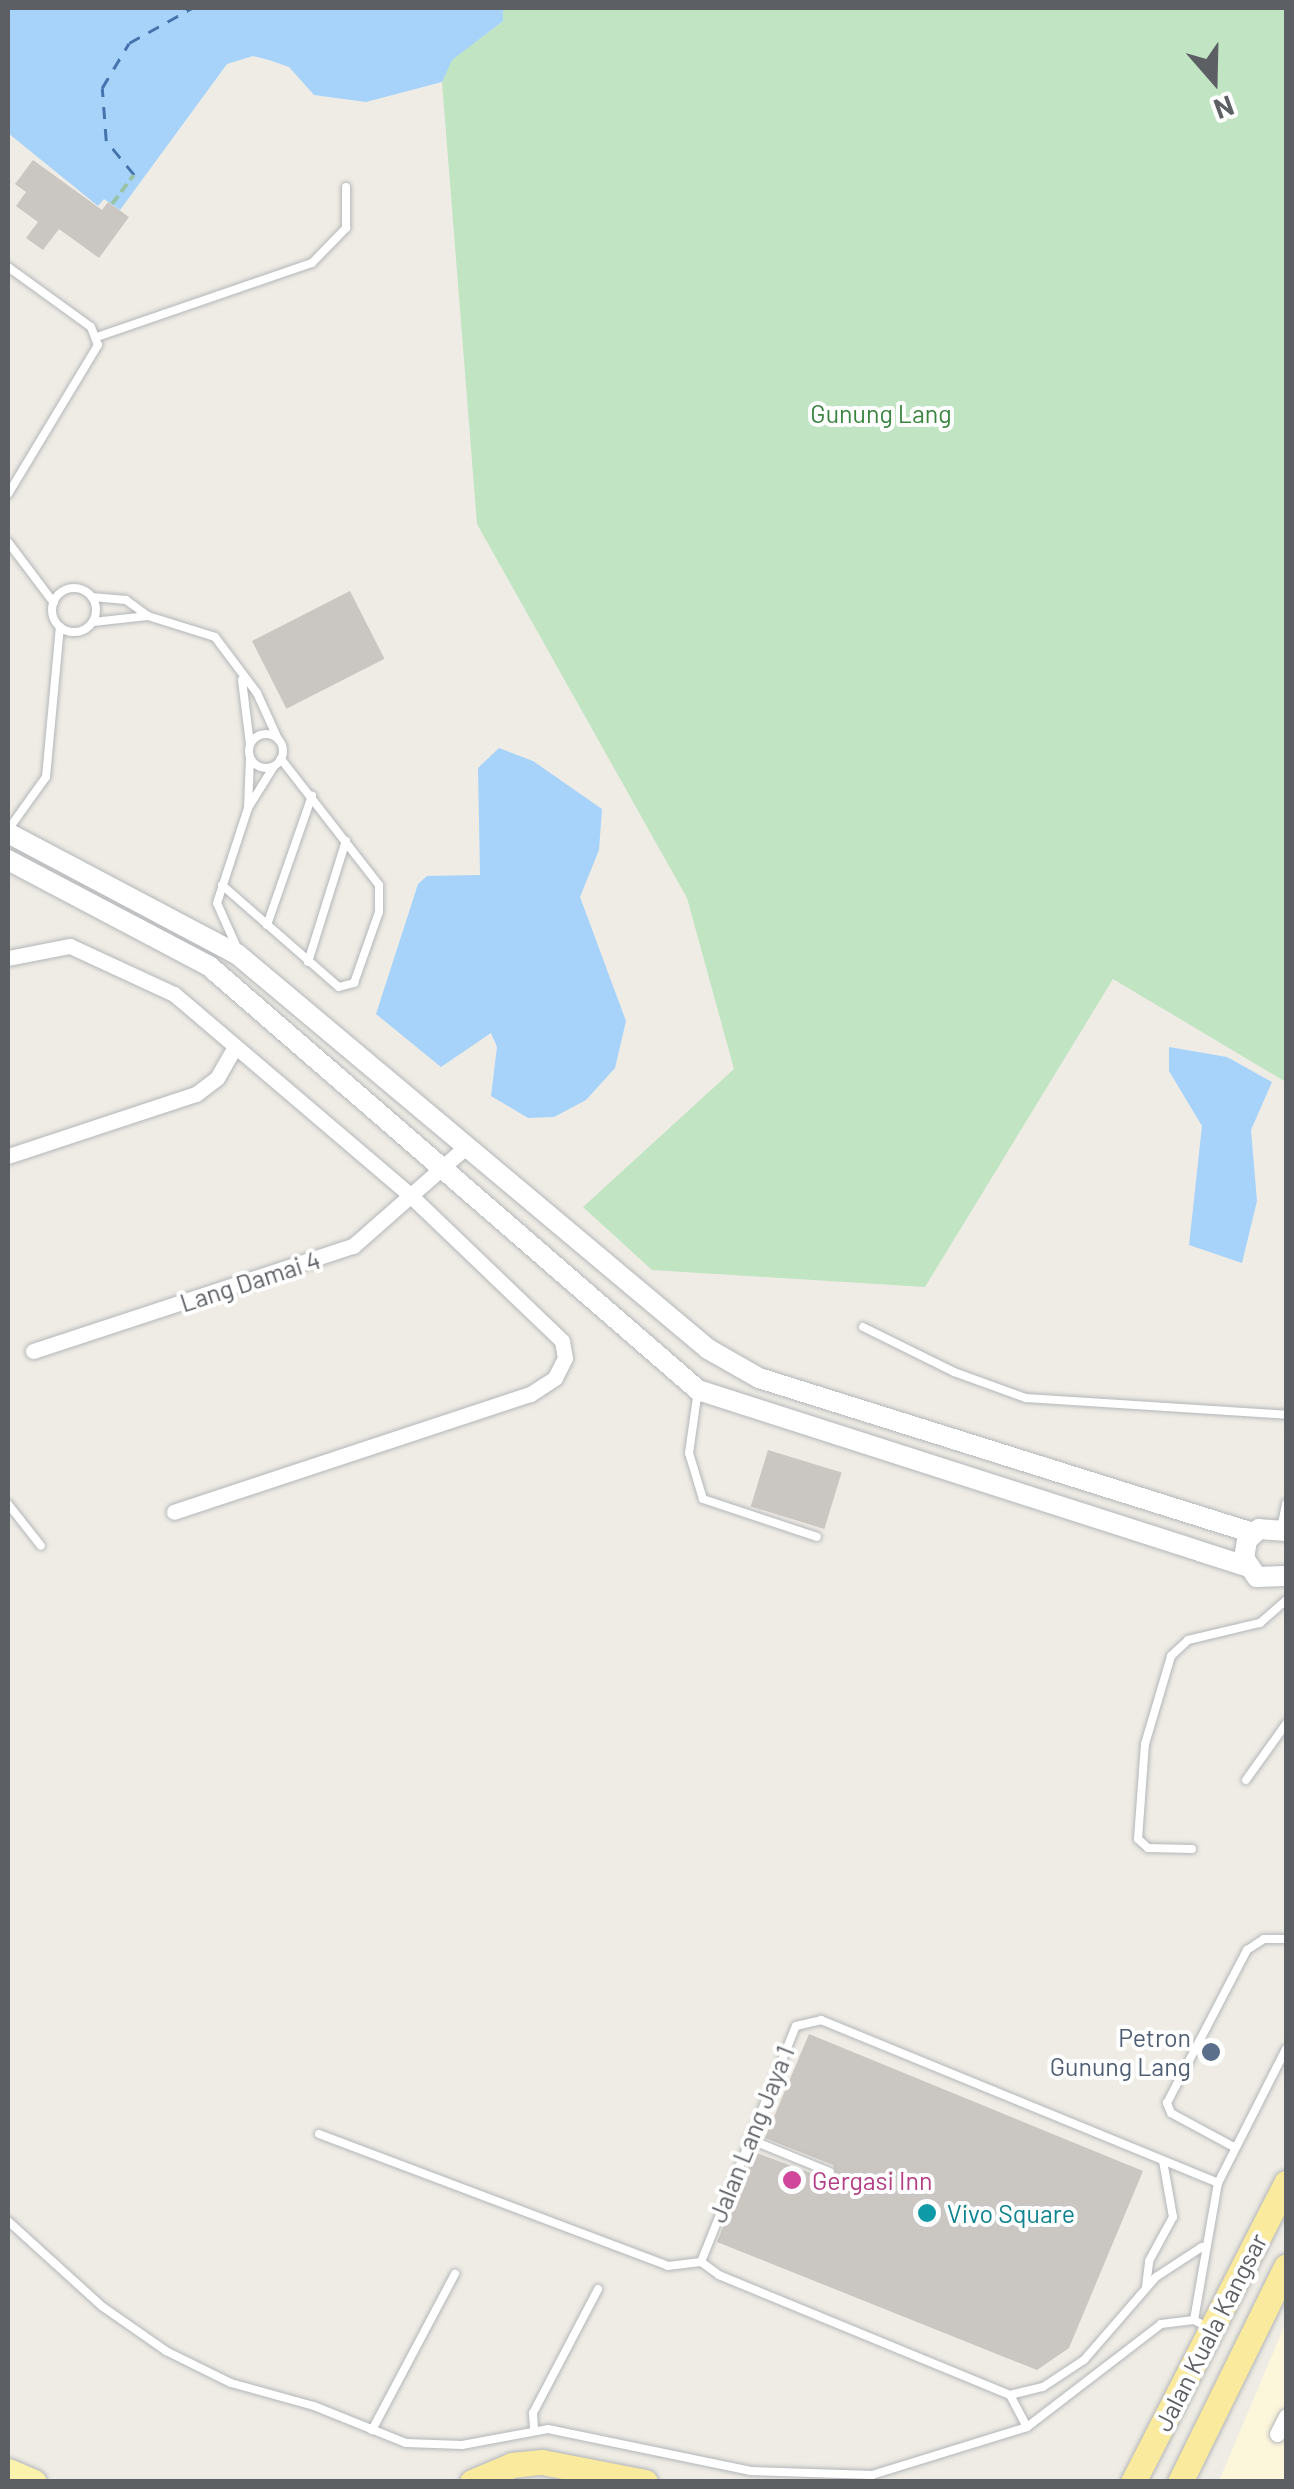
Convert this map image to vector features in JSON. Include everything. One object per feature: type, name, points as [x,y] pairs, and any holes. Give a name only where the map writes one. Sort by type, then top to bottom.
[{"type":"highway","name":"Jalan Kuala Kangsar","points":[[1133,2482],[1203,2325],[1286,2182]]},
{"type":"highway","name":"Jalan Kuala Kangsar","points":[[1180,2482],[1210,2428],[1285,2269]]},
{"type":"highway","points":[[1203,2325],[1232,2334],[1247,2326],[1285,2269]]},
{"type":"highway","points":[[1193,2482],[1210,2428]]},
{"type":"highway","points":[[472,2482],[512,2465],[542,2462],[645,2482]]},
{"type":"main road","points":[[8,2471],[34,2482]]},
{"type":"street","points":[[8,832],[238,954],[708,1349],[759,1378],[1253,1533],[1284,1529]]},
{"type":"street","points":[[8,860],[209,966],[698,1390],[1246,1566],[1264,1580],[1285,1585]]},
{"type":"street","points":[[8,958],[42,947],[96,955],[174,994],[410,1196],[551,1326],[565,1358],[555,1378],[530,1394],[174,1512]]},
{"type":"street","points":[[8,1156],[196,1094],[217,1078],[235,1047]]},
{"type":"street","name":"Lang Damai 4","points":[[32,1351],[353,1246],[467,1146]]},
{"type":"street","points":[[1246,1566],[1244,1548],[1253,1533]]},
{"type":"street","points":[[1277,2434],[1286,2416]]},
{"type":"lane","points":[[97,337],[312,263],[346,228],[346,187]]},
{"type":"lane","points":[[8,266],[97,337]]},
{"type":"lane","points":[[8,494],[95,358],[97,337]]},
{"type":"lane","points":[[8,542],[54,603],[60,626],[46,777],[8,832]]},
{"type":"lane","points":[[54,603],[68,589],[92,597],[126,600],[148,616],[215,637],[242,680],[258,693],[278,739],[281,759],[378,885],[379,912],[349,987],[339,987],[222,885]]},
{"type":"lane","points":[[92,597],[93,622]]},
{"type":"lane","points":[[60,626],[75,632],[93,622],[148,616]]},
{"type":"lane","points":[[242,680],[250,744],[248,808]]},
{"type":"lane","points":[[250,744],[264,734],[278,739]]},
{"type":"lane","points":[[250,758],[263,769],[274,766]]},
{"type":"lane","points":[[238,954],[216,910],[248,808],[281,759]]},
{"type":"lane","points":[[267,925],[312,796]]},
{"type":"lane","points":[[308,962],[346,841]]},
{"type":"lane","points":[[863,1327],[954,1372],[1026,1398],[1286,1415]]},
{"type":"lane","points":[[698,1390],[690,1453],[703,1499],[816,1538]]},
{"type":"lane","points":[[8,1504],[42,1546]]},
{"type":"lane","points":[[1284,1529],[1286,1504]]},
{"type":"lane","points":[[1192,1849],[1148,1848],[1138,1839],[1145,1744],[1171,1656],[1188,1640],[1268,1619],[1285,1585]]},
{"type":"lane","points":[[1246,1780],[1286,1724]]},
{"type":"lane","points":[[1232,2146],[1170,2113],[1167,2102],[1247,1950],[1264,1939],[1286,1939]]},
{"type":"lane","name":"Jalan Lang Jaya 1","points":[[701,2262],[792,2033],[812,2019],[1218,2183]]},
{"type":"lane","points":[[8,2221],[103,2307],[166,2351],[231,2383],[406,2443],[462,2445],[534,2428],[594,2434],[750,2471],[815,2477],[872,2475],[1027,2427],[1161,2324],[1203,2325],[1202,2248],[1218,2183],[1232,2146],[1286,2049]]},
{"type":"lane","points":[[319,2134],[668,2266],[701,2262],[709,2271],[1010,2395],[1043,2388],[1084,2360],[1145,2291],[1202,2248]]},
{"type":"lane","points":[[748,2139],[830,2172]]},
{"type":"lane","points":[[1145,2291],[1149,2261],[1172,2217],[1163,2161]]},
{"type":"lane","points":[[372,2430],[455,2274]]},
{"type":"lane","points":[[534,2428],[533,2413],[598,2289]]},
{"type":"lane","points":[[1010,2395],[1027,2427]]},
{"type":"path","points":[[112,204],[134,175]]},
{"type":"shaded area","points":[[1286,2322],[1286,2481],[1219,2481]]},
{"type":"green space","name":"Gunung Lang","points":[[503,8],[1286,8],[1286,1082],[1113,979],[925,1287],[652,1270],[583,1207],[734,1069],[687,898],[477,524],[442,82],[451,60],[503,21]]},
{"type":"water","points":[[8,8],[503,8],[503,21],[452,60],[442,82],[366,102],[314,95],[289,67],[269,60],[253,56],[227,64],[120,210],[104,199],[98,206],[8,133]]},
{"type":"water","points":[[499,748],[533,761],[602,809],[599,850],[580,897],[626,1021],[615,1068],[586,1100],[554,1117],[528,1118],[491,1096],[497,1047],[491,1033],[441,1067],[376,1014],[418,884],[427,876],[480,875],[478,768]]},
{"type":"water","points":[[1169,1047],[1227,1057],[1272,1082],[1251,1130],[1257,1201],[1242,1263],[1189,1245],[1202,1126],[1169,1071]]},
{"type":"building","points":[[33,160],[102,210],[108,202],[129,217],[99,258],[59,229],[43,250],[26,238],[38,222],[16,206],[26,192],[15,184]]},
{"type":"building","points":[[350,591],[385,659],[286,709],[252,641]]},
{"type":"building","points":[[768,1450],[842,1473],[824,1529],[751,1506]]},
{"type":"building","name":"Vivo Square","points":[[809,2034],[1143,2171],[1069,2348],[1037,2370],[717,2242],[754,2152],[827,2179],[836,2176],[833,2165],[765,2138]]},
{"type":"ferry route","points":[[134,175],[106,141],[102,88],[129,43],[192,8]]},
{"type":"place","name":"Petron Gunung Lang","points":[[1211,2052]]},
{"type":"place","name":"Gergasi Inn","points":[[792,2180]]},
{"type":"place","name":"Vivo Square","points":[[927,2213]]}]
